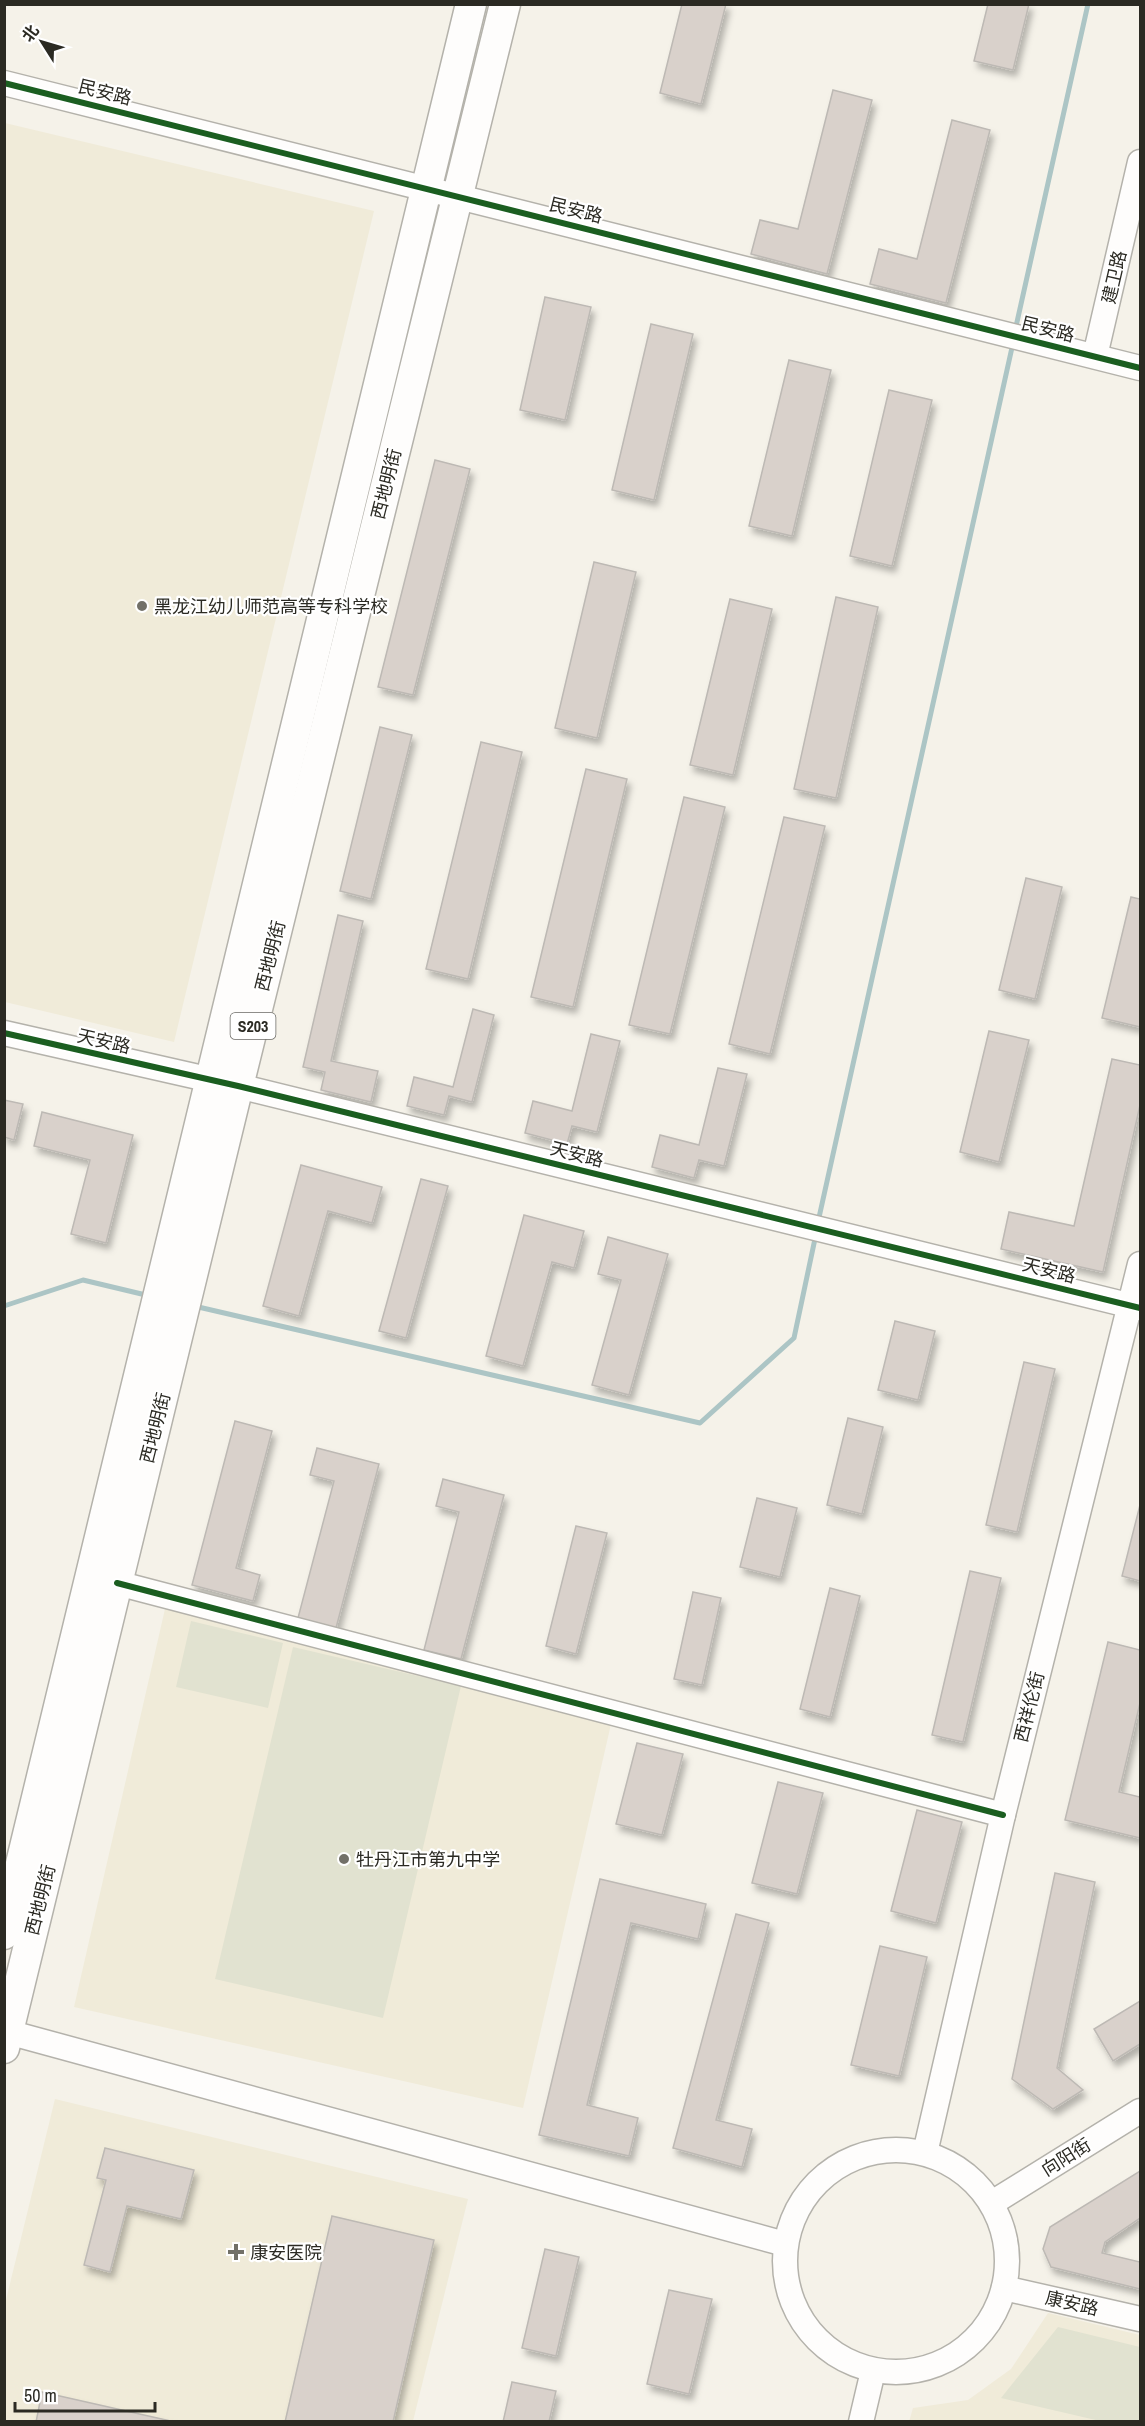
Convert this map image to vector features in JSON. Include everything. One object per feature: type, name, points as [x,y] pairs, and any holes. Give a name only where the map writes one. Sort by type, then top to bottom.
[{"type":"main road","name":"西地明街","points":[[6,2037],[117,1583],[224,1084],[427,188],[471,4]]},
{"type":"main road","name":"西地明街","points":[[4,1934],[505,4]]},
{"type":"street","name":"民安路","points":[[4,83],[1140,368]]},
{"type":"street","name":"建卫路","points":[[1095,356],[1140,162]]},
{"type":"street","name":"天安路","points":[[4,1033],[224,1084],[1135,1306]]},
{"type":"street","name":"西祥伦街","points":[[925,2153],[1002,1815],[1135,1306],[1140,1264]]},
{"type":"street","points":[[117,1583],[1002,1815]]},
{"type":"street","points":[[6,2037],[785,2244]]},
{"type":"street","name":"向阳街","points":[[992,2203],[1140,2111]]},
{"type":"street","points":[[888,2149],[925,2153],[951,2163],[974,2180],[992,2203],[1005,2239],[1008,2258],[1004,2288],[991,2319],[969,2345],[940,2363],[907,2372],[873,2371],[841,2359],[814,2338],[795,2310],[785,2277],[785,2244],[797,2208],[820,2179],[852,2158],[888,2149]]},
{"type":"street","name":"康安路","points":[[1004,2288],[1140,2319]]},
{"type":"street","points":[[861,2421],[873,2371]]},
{"type":"shaded area","name":"黑龙江幼儿师范高等专科学校","points":[[5,123],[374,211],[174,1042],[5,1002]]},
{"type":"shaded area","name":"牡丹江市第九中学","points":[[165,1609],[614,1711],[523,2108],[74,2007]]},
{"type":"shaded area","name":"康安医院","points":[[55,2099],[468,2199],[413,2421],[5,2422],[5,2304]]},
{"type":"shaded area","points":[[1048,2313],[1140,2335],[1140,2421],[909,2422],[913,2408],[968,2400],[1011,2369]]},
{"type":"green space","points":[[191,1621],[283,1643],[268,1708],[176,1687]]},
{"type":"green space","points":[[293,1647],[461,1686],[383,2018],[215,1979]]},
{"type":"green space","points":[[1058,2327],[1140,2347],[1140,2421],[1100,2421],[1001,2398]]},
{"type":"building","points":[[682,4],[726,4],[701,104],[660,93]]},
{"type":"building","points":[[988,4],[1029,4],[1013,70],[974,61]]},
{"type":"building","points":[[833,90],[872,100],[827,274],[751,254],[760,220],[798,229]]},
{"type":"building","points":[[952,120],[990,130],[946,303],[870,284],[879,249],[917,259]]},
{"type":"building","points":[[545,297],[591,307],[565,420],[520,410]]},
{"type":"building","points":[[651,324],[693,334],[654,500],[612,490]]},
{"type":"building","points":[[789,360],[831,370],[792,536],[749,526]]},
{"type":"building","points":[[889,390],[932,400],[892,566],[850,556]]},
{"type":"building","points":[[435,460],[470,469],[413,695],[378,687]]},
{"type":"building","points":[[594,562],[636,572],[597,738],[555,728]]},
{"type":"building","points":[[836,597],[878,607],[836,798],[794,789]]},
{"type":"building","points":[[730,599],[772,609],[733,775],[690,765]]},
{"type":"building","points":[[380,727],[412,735],[371,899],[340,891]]},
{"type":"building","points":[[481,742],[522,752],[468,979],[426,969]]},
{"type":"building","points":[[586,769],[627,779],[573,1007],[531,997]]},
{"type":"building","points":[[684,797],[725,807],[670,1034],[629,1025]]},
{"type":"building","points":[[784,817],[825,826],[770,1054],[729,1044]]},
{"type":"building","points":[[1026,878],[1062,887],[1035,999],[999,990]]},
{"type":"building","points":[[1131,897],[1140,899],[1140,1027],[1102,1018]]},
{"type":"building","points":[[338,915],[363,921],[331,1061],[378,1071],[371,1102],[321,1090],[325,1072],[303,1067]]},
{"type":"building","points":[[473,1009],[494,1015],[472,1102],[449,1096],[444,1115],[407,1106],[414,1077],[453,1087]]},
{"type":"building","points":[[989,1031],[1029,1040],[999,1162],[960,1152]]},
{"type":"building","points":[[591,1034],[620,1041],[597,1132],[572,1126],[567,1144],[525,1133],[533,1101],[572,1111]]},
{"type":"building","points":[[1112,1059],[1140,1065],[1140,1105],[1103,1272],[1001,1249],[1009,1212],[1074,1226]]},
{"type":"building","points":[[718,1068],[747,1074],[724,1166],[699,1160],[694,1178],[652,1167],[660,1135],[699,1145]]},
{"type":"building","points":[[4,1100],[23,1104],[14,1140],[4,1137]]},
{"type":"building","points":[[42,1112],[133,1135],[106,1243],[71,1234],[90,1160],[34,1146]]},
{"type":"building","points":[[301,1165],[382,1187],[372,1223],[328,1211],[299,1316],[263,1306]]},
{"type":"building","points":[[421,1179],[448,1186],[406,1338],[379,1331]]},
{"type":"building","points":[[524,1215],[584,1231],[574,1268],[552,1262],[523,1366],[486,1356]]},
{"type":"building","points":[[608,1237],[668,1254],[629,1395],[592,1385],[621,1280],[598,1274]]},
{"type":"building","points":[[895,1321],[935,1331],[918,1400],[878,1390]]},
{"type":"building","points":[[1024,1362],[1055,1369],[1017,1532],[986,1525]]},
{"type":"building","points":[[848,1418],[883,1427],[862,1514],[827,1505]]},
{"type":"building","points":[[235,1421],[272,1431],[236,1568],[260,1575],[253,1601],[192,1585]]},
{"type":"building","points":[[317,1448],[379,1464],[336,1628],[298,1618],[334,1481],[310,1475]]},
{"type":"building","points":[[443,1479],[504,1495],[461,1659],[424,1650],[459,1512],[436,1506]]},
{"type":"building","points":[[757,1498],[797,1508],[780,1577],[740,1567]]},
{"type":"building","points":[[1140,1505],[1140,1581],[1122,1576]]},
{"type":"building","points":[[576,1526],[607,1533],[576,1654],[546,1646]]},
{"type":"building","points":[[970,1571],[1001,1578],[963,1742],[932,1735]]},
{"type":"building","points":[[830,1588],[860,1596],[830,1717],[800,1709]]},
{"type":"building","points":[[693,1592],[721,1598],[702,1685],[674,1679]]},
{"type":"building","points":[[1108,1642],[1140,1650],[1140,1703],[1119,1792],[1140,1797],[1140,1838],[1065,1820]]},
{"type":"building","points":[[637,1743],[683,1754],[662,1835],[616,1824]]},
{"type":"building","points":[[778,1782],[823,1793],[797,1894],[752,1883]]},
{"type":"building","points":[[917,1810],[962,1822],[936,1923],[891,1911]]},
{"type":"building","points":[[1055,1873],[1095,1882],[1057,2068],[1083,2090],[1053,2109],[1012,2079]]},
{"type":"building","points":[[600,1879],[706,1904],[698,1939],[631,1923],[587,2105],[638,2118],[629,2156],[539,2135]]},
{"type":"building","points":[[736,1914],[769,1923],[716,2120],[752,2129],[742,2167],[673,2148]]},
{"type":"building","points":[[880,1946],[927,1957],[899,2076],[851,2065]]},
{"type":"building","points":[[1140,2001],[1140,2044],[1113,2061],[1094,2029]]},
{"type":"building","points":[[105,2148],[194,2170],[181,2219],[127,2206],[110,2272],[84,2265],[106,2180],[97,2178]]},
{"type":"building","points":[[1140,2171],[1140,2218],[1105,2242],[1102,2253],[1140,2262],[1140,2289],[1051,2267],[1043,2249],[1050,2227]]},
{"type":"building","points":[[332,2216],[434,2240],[393,2422],[285,2422]]},
{"type":"building","points":[[545,2249],[579,2257],[556,2356],[522,2348]]},
{"type":"building","points":[[669,2290],[712,2299],[689,2394],[647,2384]]},
{"type":"building","points":[[512,2382],[556,2391],[549,2422],[503,2422]]},
{"type":"building","points":[[42,2392],[175,2422],[36,2422]]},
{"type":"waterway","points":[[1015,331],[1088,4]]},
{"type":"waterway","points":[[818,1222],[1013,343]]},
{"type":"waterway","points":[[194,1306],[700,1423],[794,1338],[816,1234]]},
{"type":"waterway","points":[[4,1306],[83,1280],[150,1296]]},
{"type":"cycle path","points":[[4,83],[1140,368]]},
{"type":"cycle path","points":[[4,1033],[238,1086],[1140,1308]]},
{"type":"cycle path","points":[[117,1583],[1003,1815]]},
{"type":"place","name":"黑龙江幼儿师范高等专科学校","points":[[142,606]]},
{"type":"place","name":"牡丹江市第九中学","points":[[344,1859]]},
{"type":"place","name":"康安医院","points":[[236,2252]]}]
